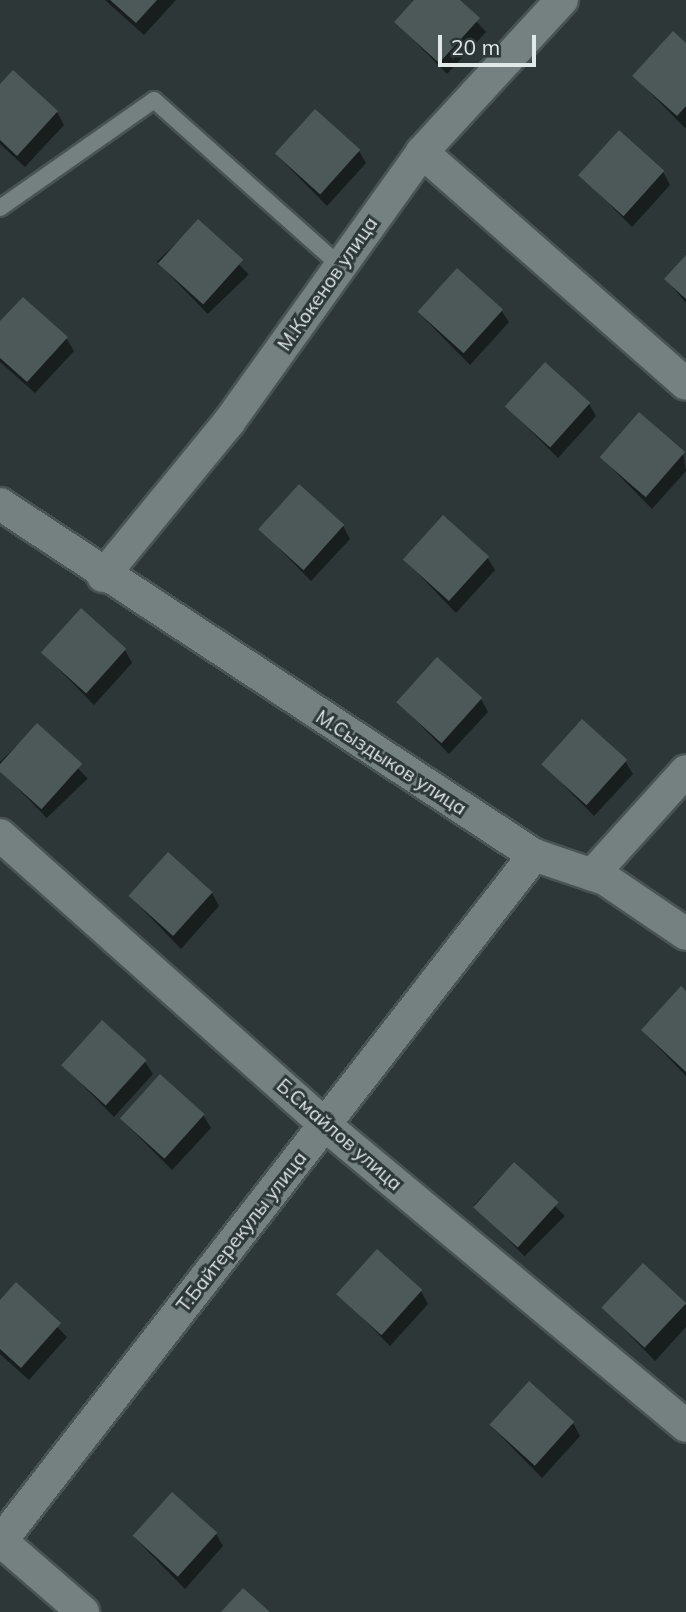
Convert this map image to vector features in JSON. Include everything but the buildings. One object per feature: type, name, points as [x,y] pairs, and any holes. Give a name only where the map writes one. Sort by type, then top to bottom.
[{"type":"street","name":"М.Кокенов улица","points":[[103,576],[229,422],[422,152],[562,0]]},
{"type":"street","points":[[422,152],[686,384]]},
{"type":"street","name":"М.Сыздыков улица","points":[[0,505],[103,576],[534,856],[592,875],[686,934]]},
{"type":"street","points":[[592,875],[686,771]]},
{"type":"street","name":"Б.Смайлов улица","points":[[0,835],[325,1125],[686,1426]]},
{"type":"street","name":"Т.Байтерекулы улица","points":[[0,1541],[534,856]]},
{"type":"street","points":[[0,1541],[83,1612]]},
{"type":"lane","points":[[0,208],[154,100],[340,267]]}]
